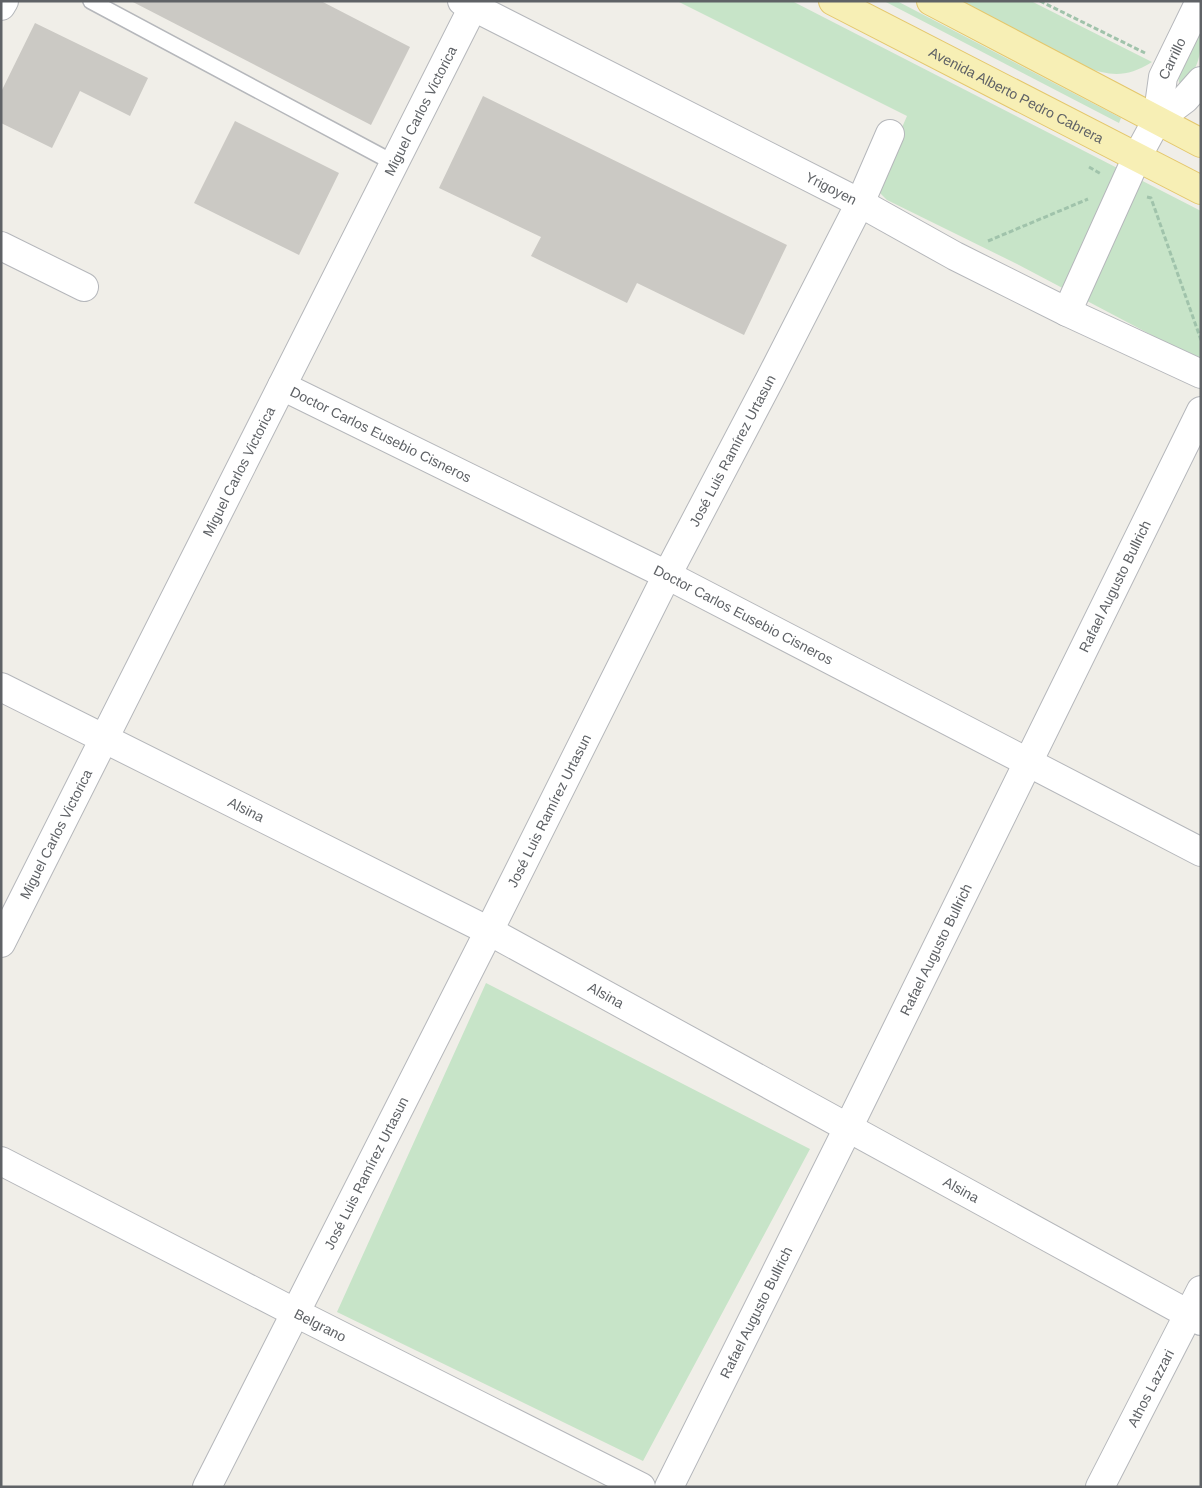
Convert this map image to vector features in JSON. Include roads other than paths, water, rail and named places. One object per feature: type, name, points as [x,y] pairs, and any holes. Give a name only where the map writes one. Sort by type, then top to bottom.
[{"type":"main road","name":"Avenida Alberto Pedro Cabrera","points":[[832,1],[1201,190]]},
{"type":"main road","points":[[931,1],[1201,143]]},
{"type":"street","points":[[1,6],[4,1]]},
{"type":"street","name":"Carrillo","points":[[1067,312],[1122,185],[1157,120],[1163,77],[1200,1]]},
{"type":"street","name":"Miguel Carlos Victorica","points":[[1,943],[394,163],[470,3]]},
{"type":"street","name":"Yrigoyen","points":[[470,3],[860,202],[955,256],[1067,312],[1201,374]]},
{"type":"street","name":"Carrillo","points":[[1157,120],[1185,99],[1201,81]]},
{"type":"street","name":"José Luis Ramírez Urtasun","points":[[207,1487],[490,931],[667,575],[766,388],[860,202],[890,134]]},
{"type":"street","points":[[1,246],[84,287]]},
{"type":"street","name":"Doctor Carlos Eusebio Cisneros","points":[[282,386],[667,575],[1201,852]]},
{"type":"street","name":"Rafael Augusto Bullrich","points":[[669,1487],[1201,411]]},
{"type":"street","name":"Alsina","points":[[1,686],[490,931],[1194,1318]]},
{"type":"street","name":"Belgrano","points":[[1,1161],[296,1313],[641,1487]]},
{"type":"street","name":"Athos Lazzari","points":[[1100,1487],[1194,1318],[1201,1290]]},
{"type":"lane","points":[[91,1],[394,163]]}]
